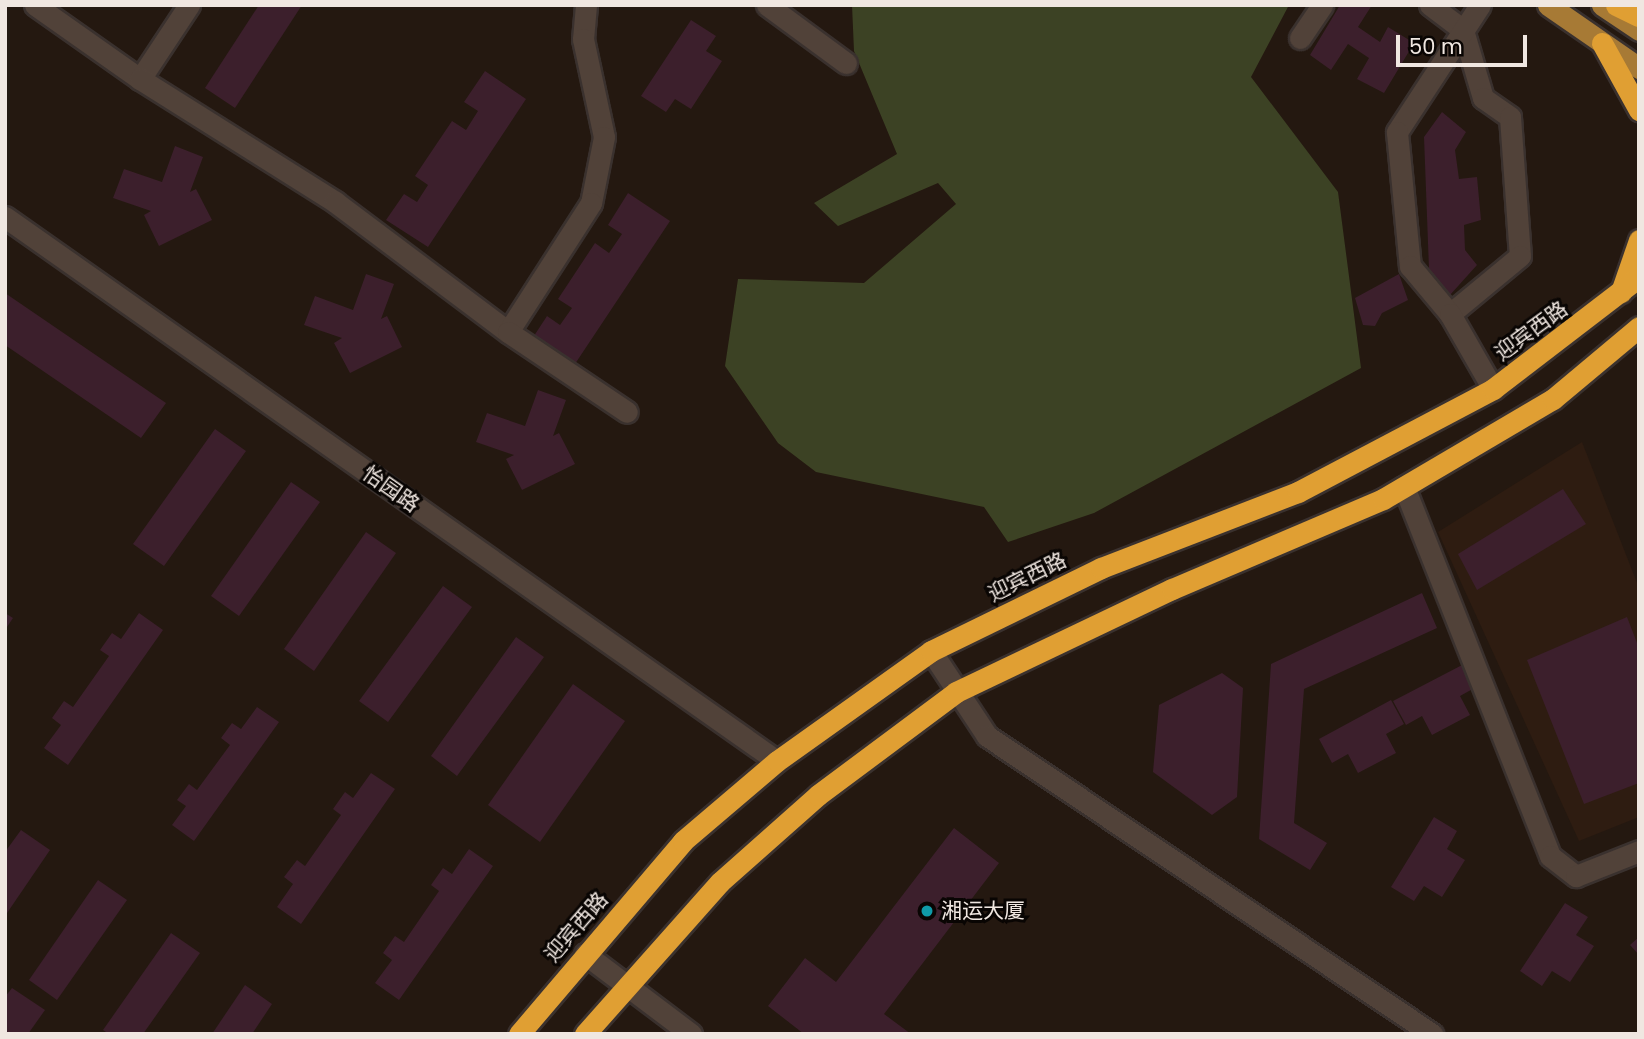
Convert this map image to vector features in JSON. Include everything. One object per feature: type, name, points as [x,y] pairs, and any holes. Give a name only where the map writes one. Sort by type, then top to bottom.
[{"type":"highway","points":[[1616,5],[1639,16]]},
{"type":"highway","points":[[1602,43],[1639,110]]},
{"type":"highway","points":[[1620,297],[1639,240]]},
{"type":"highway","name":"迎宾西路","points":[[519,1034],[683,841],[777,761],[931,651],[1101,568],[1298,492],[1493,389],[1620,297],[1639,277]]},
{"type":"highway","points":[[585,1034],[720,882],[818,796],[956,692],[1404,487],[1553,398],[1639,327]]},
{"type":"main road","points":[[1548,5],[1639,68]]},
{"type":"main road","points":[[1602,5],[1639,30]]},
{"type":"street","points":[[35,5],[140,79],[335,202],[508,332],[627,412]]},
{"type":"street","points":[[140,79],[189,5]]},
{"type":"street","points":[[508,332],[591,204],[604,137],[583,39],[586,5]]},
{"type":"street","points":[[767,5],[846,63]]},
{"type":"street","points":[[1300,38],[1322,5]]},
{"type":"street","points":[[1430,5],[1463,30],[1483,98],[1510,117],[1520,256],[1450,314]]},
{"type":"street","points":[[1480,5],[1397,132],[1410,266],[1450,314],[1493,389]]},
{"type":"street","name":"怡园路","points":[[5,218],[777,761]]},
{"type":"street","points":[[1404,487],[1550,856],[1576,876],[1639,851]]},
{"type":"street","points":[[931,651],[986,736],[1432,1034]]},
{"type":"street","points":[[585,954],[624,987],[691,1034]]},
{"type":"shaded area","points":[[1582,442],[1639,588],[1639,817],[1579,841],[1438,532]]},
{"type":"green space","points":[[852,5],[1289,5],[1251,77],[1338,192],[1361,368],[1094,513],[1008,542],[984,507],[816,472],[778,443],[725,366],[738,279],[864,283],[956,204],[938,183],[838,226],[814,203],[897,154],[854,51]]},
{"type":"building","points":[[259,5],[302,5],[235,108],[205,88]]},
{"type":"building","points":[[1340,5],[1372,5],[1358,27],[1380,42],[1388,27],[1414,43],[1384,93],[1357,79],[1369,58],[1348,44],[1331,70],[1310,55]]},
{"type":"building","points":[[691,20],[716,36],[706,51],[722,61],[691,109],[675,99],[666,112],[641,96]]},
{"type":"building","points":[[485,71],[526,99],[428,247],[386,220],[404,194],[417,202],[428,185],[415,176],[452,121],[466,130],[478,111],[464,102]]},
{"type":"building","points":[[1442,112],[1466,132],[1455,150],[1459,179],[1477,177],[1481,220],[1464,225],[1465,250],[1477,265],[1450,295],[1429,269],[1424,137]]},
{"type":"building","points":[[175,146],[203,157],[190,192],[196,189],[212,220],[159,246],[144,215],[151,211],[113,198],[124,169],[162,182]]},
{"type":"building","points":[[628,193],[670,221],[571,370],[530,342],[547,316],[560,325],[572,308],[558,299],[595,243],[609,253],[622,234],[608,225]]},
{"type":"building","points":[[366,274],[394,284],[381,319],[387,316],[402,347],[350,373],[334,343],[342,338],[304,325],[315,296],[353,310]]},
{"type":"building","points":[[1399,274],[1408,300],[1382,313],[1375,326],[1363,325],[1355,298]]},
{"type":"building","points":[[5,293],[166,403],[141,438],[5,345]]},
{"type":"building","points":[[538,390],[566,400],[553,436],[559,433],[575,464],[522,490],[506,459],[514,455],[476,442],[487,413],[525,426]]},
{"type":"building","points":[[215,429],[246,451],[164,566],[133,544]]},
{"type":"building","points":[[291,482],[320,502],[239,616],[211,596]]},
{"type":"building","points":[[1563,489],[1586,524],[1477,590],[1458,554]]},
{"type":"building","points":[[366,532],[396,553],[314,671],[284,649]]},
{"type":"building","points":[[443,586],[472,607],[388,722],[359,701]]},
{"type":"building","points":[[1422,593],[1437,628],[1304,689],[1294,823],[1327,843],[1310,870],[1259,839],[1271,664]]},
{"type":"building","points":[[5,613],[13,618],[5,630]]},
{"type":"building","points":[[139,613],[163,630],[68,765],[44,748],[61,725],[52,718],[64,701],[73,707],[109,656],[100,650],[112,633],[121,639]]},
{"type":"building","points":[[1627,617],[1639,648],[1639,783],[1584,804],[1527,660]]},
{"type":"building","points":[[516,637],[544,657],[457,776],[431,756]]},
{"type":"building","points":[[1466,663],[1478,686],[1460,696],[1470,715],[1432,735],[1422,716],[1406,725],[1393,701]]},
{"type":"building","points":[[1222,673],[1243,688],[1237,797],[1212,815],[1153,772],[1159,705]]},
{"type":"building","points":[[573,684],[625,721],[540,842],[488,805]]},
{"type":"building","points":[[1391,700],[1404,724],[1386,734],[1396,753],[1358,773],[1348,754],[1332,763],[1319,739]]},
{"type":"building","points":[[257,707],[279,722],[194,841],[172,825],[186,806],[177,800],[189,784],[197,790],[230,745],[221,738],[232,723],[241,729]]},
{"type":"building","points":[[371,773],[395,789],[301,924],[277,907],[293,884],[284,877],[297,860],[305,866],[341,815],[333,809],[345,792],[353,798]]},
{"type":"building","points":[[1434,817],[1457,831],[1447,849],[1465,860],[1442,897],[1424,886],[1414,901],[1391,887]]},
{"type":"building","name":"湘运大厦","points":[[954,828],[999,863],[884,1014],[911,1034],[804,1034],[768,1006],[805,958],[836,982]]},
{"type":"building","points":[[21,830],[50,850],[5,916],[5,852]]},
{"type":"building","points":[[469,849],[493,866],[399,1000],[375,983],[392,960],[383,953],[395,936],[404,942],[439,891],[431,885],[443,868],[452,874]]},
{"type":"building","points":[[98,880],[127,900],[57,1000],[29,980]]},
{"type":"building","points":[[1565,903],[1588,917],[1576,935],[1594,946],[1570,982],[1552,971],[1542,986],[1520,971]]},
{"type":"building","points":[[171,933],[200,953],[143,1034],[109,1034],[103,1030]]},
{"type":"building","points":[[1639,937],[1639,955],[1630,945]]},
{"type":"building","points":[[245,985],[272,1004],[252,1034],[212,1034]]},
{"type":"building","points":[[12,988],[45,1010],[28,1034],[5,1034],[5,997]]},
{"type":"place","name":"湘运大厦","points":[[927,911]]}]
